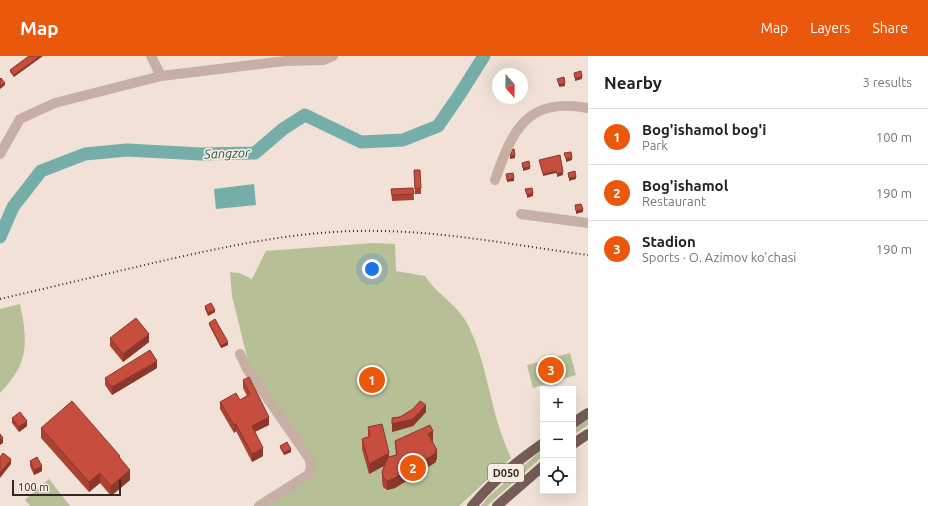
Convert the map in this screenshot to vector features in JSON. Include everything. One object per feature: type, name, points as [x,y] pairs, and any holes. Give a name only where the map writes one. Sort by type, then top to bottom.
[{"type":"main road","points":[[574,422],[588,413]]},
{"type":"main road","points":[[576,442],[588,434]]},
{"type":"main road","name":"D050","points":[[472,506],[508,470],[540,445]]},
{"type":"main road","name":"D050","points":[[497,506],[540,469]]},
{"type":"street","points":[[151,56],[161,76]]},
{"type":"street","points":[[0,154],[20,118],[55,103],[161,76],[279,62],[324,60],[333,56]]},
{"type":"street","points":[[495,180],[504,155],[520,124],[544,108],[576,106],[588,108]]},
{"type":"street","points":[[520,214],[588,223]]},
{"type":"street","points":[[240,354],[247,370],[309,458],[312,469],[308,475],[259,506]]},
{"type":"green space","points":[[373,243],[395,244],[396,271],[425,276],[430,283],[454,306],[464,319],[479,351],[495,414],[511,458],[459,506],[264,506],[315,470],[250,369],[232,296],[230,272],[239,273],[252,279],[266,251]]},
{"type":"green space","points":[[20,304],[25,341],[24,352],[16,372],[10,382],[0,393],[0,309]]},
{"type":"green space","points":[[570,353],[576,375],[533,388],[527,365]]},
{"type":"green space","points":[[588,418],[588,425],[576,433],[576,426]]},
{"type":"green space","points":[[540,452],[540,459],[487,506],[481,506],[488,497]]},
{"type":"green space","points":[[49,479],[70,506],[30,506],[25,500]]},
{"type":"water","points":[[254,184],[256,205],[216,209],[214,189]]},
{"type":"building","points":[[29,56],[40,56],[14,75],[10,70]]},
{"type":"building","points":[[581,71],[582,77],[575,78],[574,73]]},
{"type":"building","points":[[564,77],[565,83],[559,85],[557,79]]},
{"type":"building","points":[[1,78],[5,83],[0,86],[0,79]]},
{"type":"building","points":[[513,149],[515,155],[510,156]]},
{"type":"building","points":[[571,152],[572,158],[566,159],[564,153]]},
{"type":"building","points":[[560,155],[563,172],[557,174],[556,171],[543,174],[539,160]]},
{"type":"building","points":[[529,161],[530,167],[523,168],[522,163]]},
{"type":"building","points":[[414,170],[420,170],[421,188],[415,189]]},
{"type":"building","points":[[575,171],[576,177],[569,178],[568,173]]},
{"type":"building","points":[[513,173],[514,178],[507,180],[506,174]]},
{"type":"building","points":[[413,188],[414,194],[392,195],[391,189]]},
{"type":"building","points":[[532,188],[533,193],[527,195],[525,189]]},
{"type":"building","points":[[581,204],[583,209],[576,211],[575,205]]},
{"type":"building","points":[[211,303],[215,310],[208,313],[205,306]]},
{"type":"building","points":[[136,318],[149,334],[123,354],[110,338]]},
{"type":"building","points":[[215,319],[228,342],[221,346],[209,323]]},
{"type":"building","points":[[150,350],[157,361],[112,387],[105,378]]},
{"type":"building","points":[[249,377],[269,417],[252,426],[263,448],[252,454],[236,424],[234,425],[220,402],[236,393],[240,400],[250,394],[243,380]]},
{"type":"building","points":[[72,401],[120,456],[119,457],[130,470],[111,486],[100,473],[89,482],[41,428]]},
{"type":"building","points":[[420,401],[426,405],[413,419],[392,424],[392,418],[400,417],[413,409]]},
{"type":"building","points":[[20,412],[27,421],[19,427],[12,418]]},
{"type":"building","points":[[382,424],[389,453],[369,464],[362,439],[370,436],[368,427]]},
{"type":"building","points":[[430,425],[433,431],[428,434],[437,450],[435,451],[436,453],[395,478],[387,481],[383,477],[382,472],[388,457],[397,455],[395,441]]},
{"type":"building","points":[[287,442],[291,449],[284,453],[280,446]]},
{"type":"building","points":[[3,453],[11,459],[0,473],[0,457]]},
{"type":"building","points":[[37,457],[42,466],[34,470],[30,461]]},
{"type":"waterway","name":"Sangzor","points":[[0,237],[13,207],[41,171],[85,154],[127,150],[201,154],[255,153],[283,129],[305,115],[361,142],[403,140],[438,126],[484,56]]},
{"type":"railway","points":[[0,299],[153,263],[238,245],[323,233],[381,231],[433,234],[588,255]]},
{"type":"place","name":"Stadion","points":[[551,370]]},
{"type":"place","name":"Bog'ishamol bog'i","points":[[372,380]]},
{"type":"place","name":"Bog'ishamol","points":[[413,468]]}]
